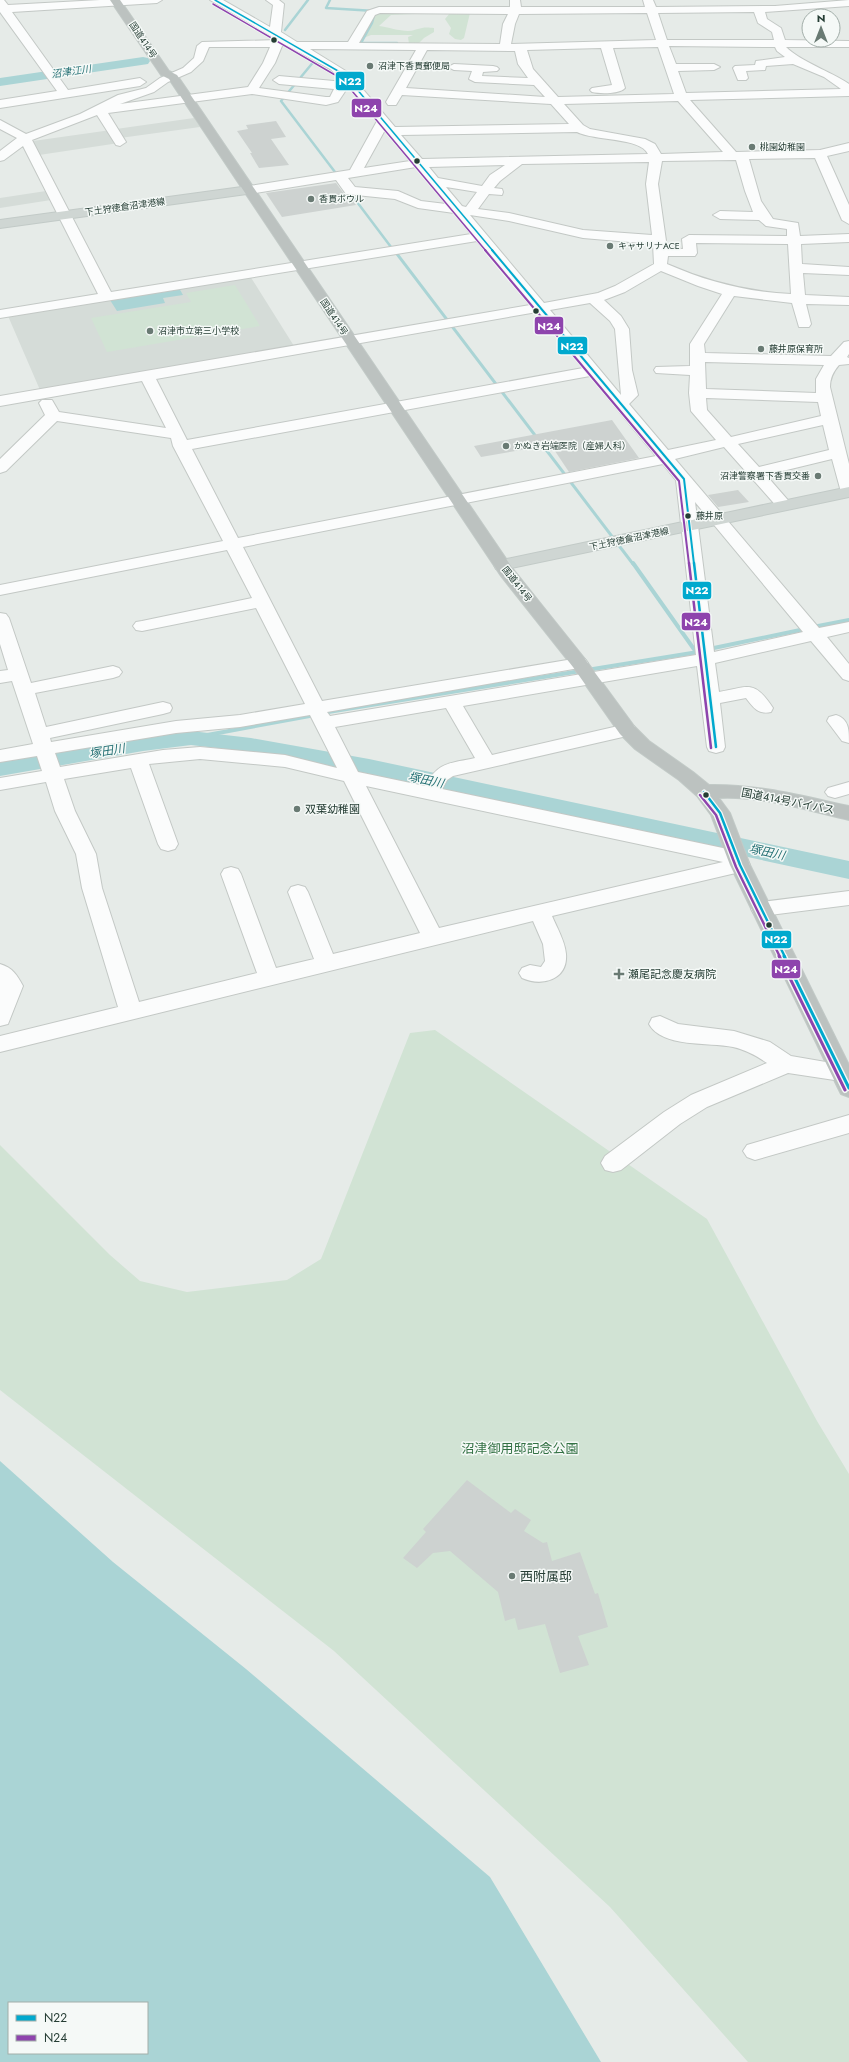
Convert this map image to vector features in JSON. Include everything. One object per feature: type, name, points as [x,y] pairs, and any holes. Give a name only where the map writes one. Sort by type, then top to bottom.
[{"type":"highway","name":"国道414号","points":[[120,1],[165,73],[173,77],[502,565],[579,663],[627,730],[642,745],[686,776],[704,792],[720,813],[735,854],[845,1080]]},
{"type":"highway","name":"国道414号バイパス","points":[[704,792],[735,791],[774,796],[849,814]]},
{"type":"main road","name":"下土狩徳倉沼津港線","points":[[0,224],[249,190]]},
{"type":"main road","name":"下土狩徳倉沼津港線","points":[[502,565],[849,492]]},
{"type":"street","points":[[1,6],[45,3],[157,0]]},
{"type":"street","points":[[215,0],[283,41],[334,67],[355,86],[435,181],[464,210],[481,236],[849,675]]},
{"type":"street","points":[[252,90],[283,41],[279,4],[271,0]]},
{"type":"street","points":[[352,46],[371,13],[382,5],[473,11],[514,5],[604,9],[678,1]]},
{"type":"street","points":[[650,4],[759,6],[848,2]]},
{"type":"street","points":[[650,4],[681,97],[703,122],[737,155],[758,208],[768,222],[793,226],[798,298],[804,324]]},
{"type":"street","points":[[508,39],[514,5]]},
{"type":"street","points":[[1,6],[64,93]]},
{"type":"street","points":[[759,6],[762,21],[777,30],[781,48],[795,60],[828,75],[849,89]]},
{"type":"street","points":[[604,9],[605,23]]},
{"type":"street","points":[[469,24],[473,11]]},
{"type":"street","points":[[628,34],[639,34],[642,42]]},
{"type":"street","points":[[0,157],[25,138],[100,110],[122,98],[150,90],[164,80],[173,77],[196,64],[203,46],[206,44],[283,41],[352,46],[424,46],[508,39],[520,46],[606,45],[662,41],[849,44]]},
{"type":"street","points":[[399,91],[494,106],[619,88],[606,45]]},
{"type":"street","points":[[356,173],[383,119],[424,46]]},
{"type":"street","points":[[520,46],[524,64],[528,71],[550,97],[574,136]]},
{"type":"street","points":[[742,78],[739,68],[761,68],[760,63],[795,60]]},
{"type":"street","points":[[454,67],[528,71]]},
{"type":"street","points":[[671,68],[714,67]]},
{"type":"street","points":[[479,68],[476,79],[538,82]]},
{"type":"street","points":[[270,93],[281,75],[342,86],[355,86]]},
{"type":"street","points":[[0,104],[173,77]]},
{"type":"street","points":[[676,81],[689,81]]},
{"type":"street","points":[[100,110],[252,90],[326,101],[334,99],[342,86]]},
{"type":"street","points":[[550,97],[681,97],[849,92]]},
{"type":"street","points":[[798,94],[806,107]]},
{"type":"street","points":[[494,106],[494,129]]},
{"type":"street","points":[[100,110],[120,142]]},
{"type":"street","points":[[694,112],[710,111]]},
{"type":"street","points":[[687,123],[703,122]]},
{"type":"street","points":[[0,124],[25,138],[107,297]]},
{"type":"street","points":[[0,400],[147,376],[448,322],[593,298],[620,289],[660,266],[662,260],[652,184],[656,157],[651,147],[641,142],[586,132],[574,136],[494,129],[393,131]]},
{"type":"street","points":[[564,159],[574,136]]},
{"type":"street","points":[[249,190],[420,163],[820,154],[849,147]]},
{"type":"street","points":[[820,154],[849,220]]},
{"type":"street","points":[[464,210],[501,172],[519,161]]},
{"type":"street","points":[[340,176],[351,191],[398,194],[418,204],[464,210],[592,235],[660,246],[690,253],[689,239],[793,240],[849,238]]},
{"type":"street","points":[[435,181],[501,192]]},
{"type":"street","points":[[720,215],[763,216]]},
{"type":"street","points":[[520,235],[533,223]]},
{"type":"street","points":[[0,314],[481,236]]},
{"type":"street","points":[[660,266],[703,284],[730,292],[849,302]]},
{"type":"street","points":[[795,268],[849,271]]},
{"type":"street","points":[[730,292],[697,344],[698,411],[785,506]]},
{"type":"street","points":[[593,298],[616,319],[622,329],[625,370],[630,395],[620,403]]},
{"type":"street","points":[[849,346],[842,361],[822,380],[824,398],[829,419],[849,492]]},
{"type":"street","points":[[661,370],[697,364],[756,365],[842,361]]},
{"type":"street","points":[[53,416],[179,440],[395,406],[594,371]]},
{"type":"street","points":[[147,376],[433,937]]},
{"type":"street","points":[[44,393],[53,416]]},
{"type":"street","points":[[697,393],[824,398]]},
{"type":"street","points":[[0,468],[53,416]]},
{"type":"street","points":[[0,590],[567,478],[666,457],[829,419]]},
{"type":"street","points":[[755,473],[838,453]]},
{"type":"street","points":[[684,479],[706,651],[716,746]]},
{"type":"street","points":[[142,626],[263,601]]},
{"type":"street","points":[[0,618],[53,773],[64,811],[86,854],[92,888],[131,1012]]},
{"type":"street","points":[[43,744],[176,727],[451,702],[590,678],[706,651],[815,635],[849,627]]},
{"type":"street","points":[[321,715],[579,663]]},
{"type":"street","points":[[0,677],[21,682],[113,672]]},
{"type":"street","points":[[711,699],[750,692],[764,708]]},
{"type":"street","points":[[451,702],[486,761]]},
{"type":"street","points":[[0,756],[163,708]]},
{"type":"street","points":[[836,721],[849,737]]},
{"type":"street","points":[[435,786],[447,771],[627,730]]},
{"type":"street","points":[[0,784],[53,773],[162,756],[200,753],[241,755],[284,761],[346,766],[735,854]]},
{"type":"street","points":[[138,760],[168,844]]},
{"type":"street","points":[[0,972],[8,978],[12,986],[0,1018],[1,1043],[539,912],[735,854]]},
{"type":"street","points":[[231,874],[270,977]]},
{"type":"street","points":[[298,892],[326,963]]},
{"type":"street","points":[[761,909],[849,898]]},
{"type":"street","points":[[530,973],[542,975],[549,972],[555,966],[556,958],[553,943],[539,912]]},
{"type":"street","points":[[660,1024],[673,1032],[734,1039],[762,1048],[786,1064],[845,1080]]},
{"type":"street","points":[[613,1163],[672,1118],[699,1101],[786,1064]]},
{"type":"street","points":[[755,1151],[849,1124]]},
{"type":"shaded area","points":[[194,118],[200,127],[120,138],[116,129]]},
{"type":"shaded area","points":[[111,130],[119,143],[39,155],[33,141]]},
{"type":"shaded area","points":[[46,191],[51,200],[0,208],[0,198]]},
{"type":"shaded area","name":"沼津市立第三小学校","points":[[250,276],[294,346],[40,390],[8,316]]},
{"type":"green space","points":[[379,11],[413,11],[415,14],[391,15],[379,26],[408,31],[423,28],[434,28],[434,32],[418,44],[409,44],[408,37],[413,35],[371,35],[361,39],[370,14]]},
{"type":"green space","points":[[450,13],[470,13],[464,38],[461,40],[455,39],[449,34],[451,28],[445,19]]},
{"type":"green space","points":[[235,285],[260,326],[107,352],[91,318],[191,302],[186,293]]},
{"type":"green space","name":"沼津御用邸記念公園","points":[[435,1030],[707,1219],[817,1421],[849,1474],[849,2062],[748,2062],[610,1907],[334,1651],[0,1390],[0,1145],[110,1255],[140,1281],[187,1292],[287,1280],[321,1259],[410,1033]]},
{"type":"water","points":[[179,288],[183,295],[163,298],[165,303],[117,311],[110,300]]},
{"type":"water","points":[[0,1461],[113,1562],[246,1669],[490,1877],[601,2062],[0,2062]]},
{"type":"building","points":[[276,121],[286,137],[271,139],[289,165],[259,168],[250,153],[252,153],[237,131],[248,129],[246,125]]},
{"type":"building","name":"香貫ボウル","points":[[336,183],[345,195],[349,196],[356,205],[282,217],[266,193]]},
{"type":"building","points":[[612,420],[639,458],[569,472],[551,445],[481,457],[474,446]]},
{"type":"building","points":[[738,490],[749,502],[718,507],[708,495]]},
{"type":"building","name":"西附属邸","points":[[467,1480],[511,1513],[515,1509],[531,1520],[524,1531],[543,1543],[547,1542],[552,1561],[580,1552],[595,1594],[598,1593],[608,1627],[578,1636],[589,1665],[560,1673],[545,1624],[518,1630],[515,1618],[505,1621],[498,1592],[450,1551],[433,1553],[417,1568],[403,1558],[426,1532],[423,1529]]},
{"type":"waterway","points":[[285,30],[308,0]]},
{"type":"waterway","points":[[330,0],[326,8],[375,11],[372,23],[361,43],[397,43]]},
{"type":"waterway","points":[[315,60],[281,101],[338,176]]},
{"type":"waterway","name":"沼津江川","points":[[0,82],[143,61]]},
{"type":"waterway","points":[[348,190],[394,251]]},
{"type":"waterway","points":[[394,250],[633,564]]},
{"type":"waterway","points":[[633,563],[696,652]]},
{"type":"waterway","points":[[813,627],[849,620]]},
{"type":"waterway","points":[[709,649],[805,629]]},
{"type":"waterway","points":[[322,713],[698,652]]},
{"type":"waterway","points":[[191,738],[315,715]]},
{"type":"waterway","name":"塚田川","points":[[0,768],[143,744],[191,738],[251,745],[369,767],[849,870]]},
{"type":"transit line","name":"N22","points":[[215,0],[345,75],[684,479],[716,747]]},
{"type":"transit line","name":"N24","points":[[213,4],[342,79],[679,481],[711,748]]},
{"type":"transit line","name":"N22","points":[[704,792],[720,813],[740,865],[849,1088]]},
{"type":"transit line","name":"N24","points":[[700,795],[716,815],[736,867],[845,1090]]},
{"type":"place","name":"沼津下香貫郵便局","points":[[370,66]]},
{"type":"place","name":"桃園幼稚園","points":[[752,147]]},
{"type":"place","name":"香貫ボウル","points":[[311,199]]},
{"type":"place","name":"キャサリナACE","points":[[610,246]]},
{"type":"place","name":"沼津市立第三小学校","points":[[150,331]]},
{"type":"place","name":"藤井原保育所","points":[[761,349]]},
{"type":"place","name":"かぬき岩端医院（産婦人科）","points":[[506,446]]},
{"type":"place","name":"沼津警察署下香貫交番","points":[[818,476]]},
{"type":"place","name":"藤井原","points":[[688,516]]},
{"type":"place","name":"双葉幼稚園","points":[[297,809]]},
{"type":"place","name":"瀬尾記念慶友病院","points":[[619,974]]},
{"type":"place","name":"西附属邸","points":[[512,1576]]}]
